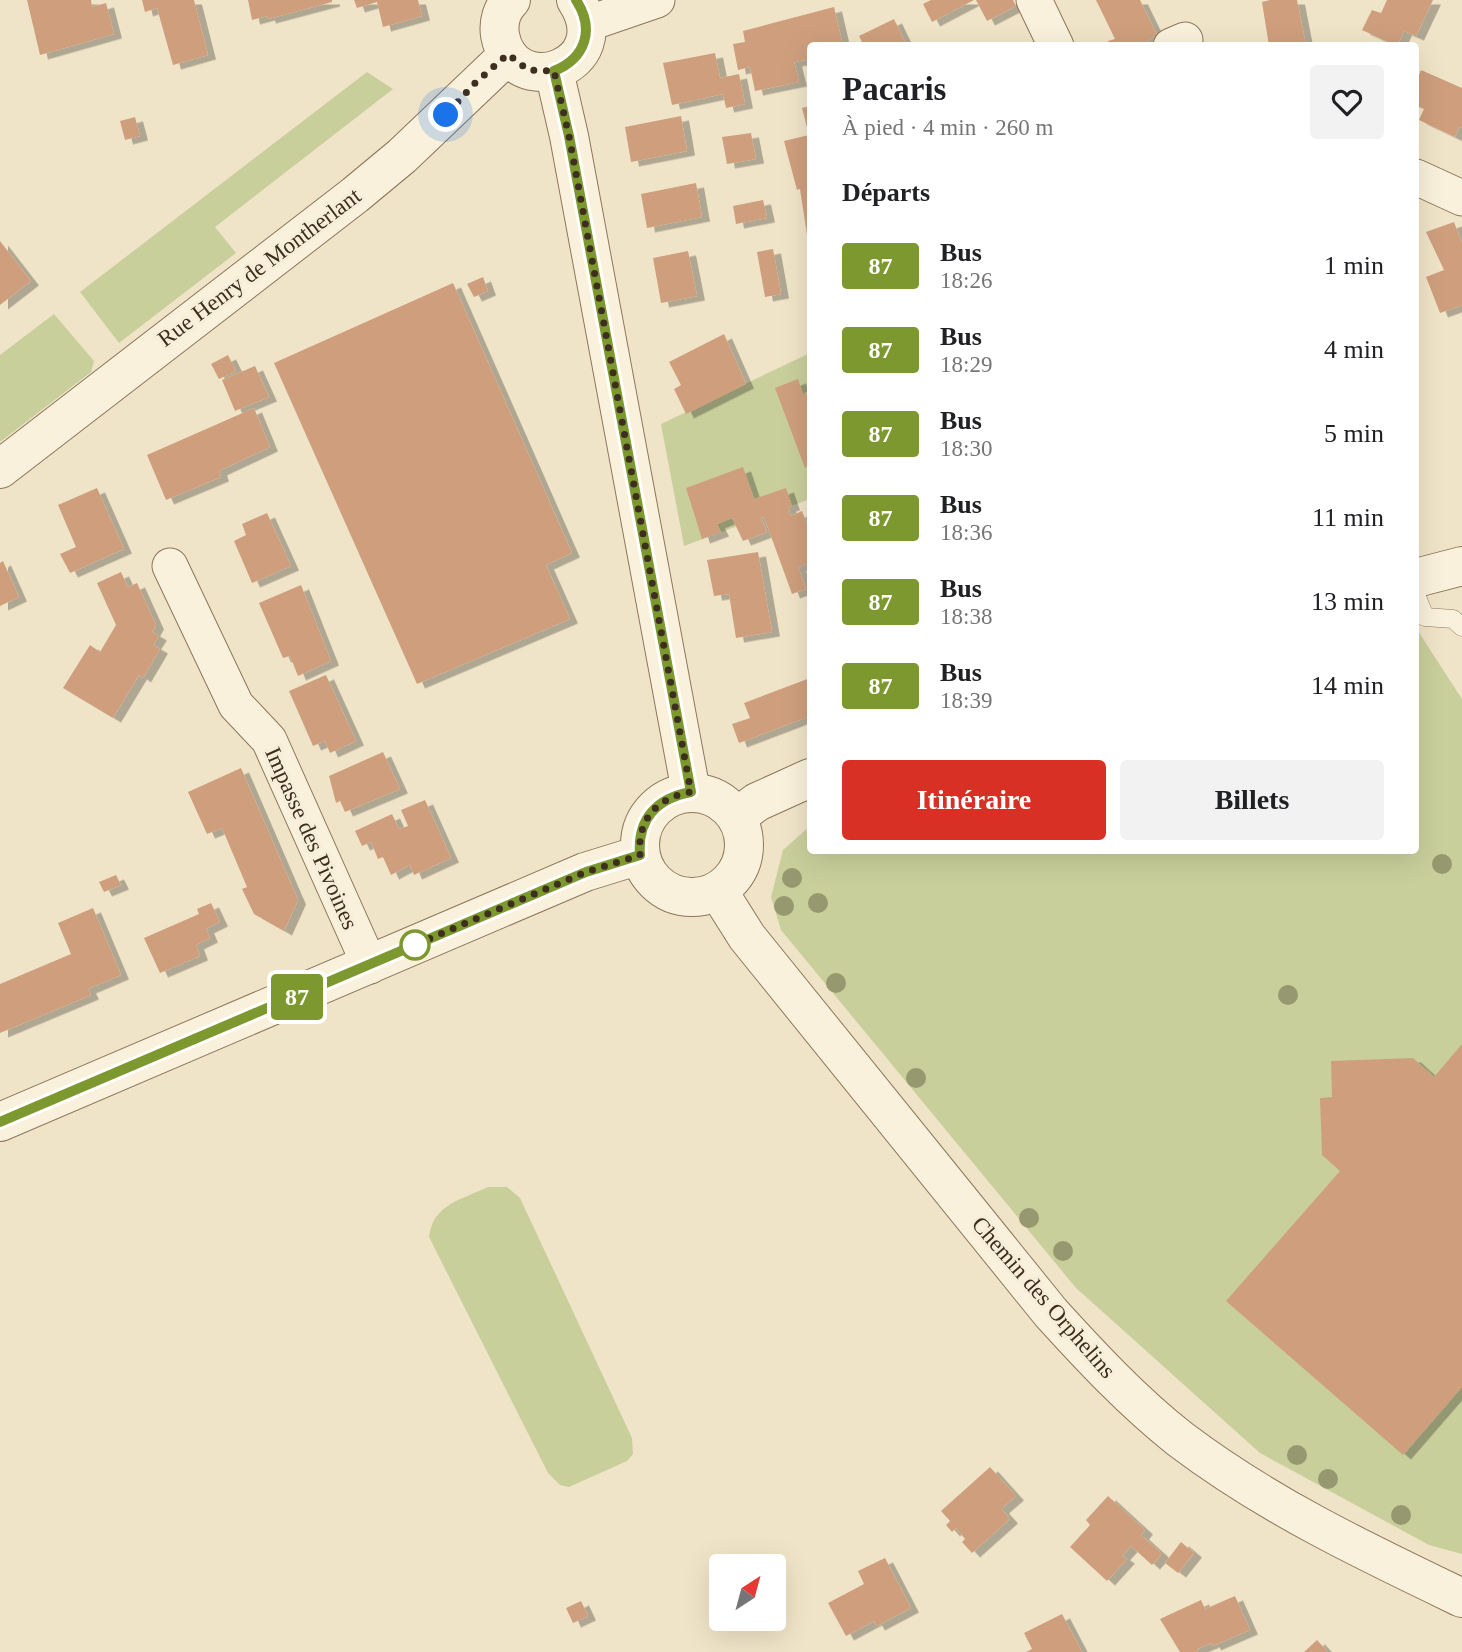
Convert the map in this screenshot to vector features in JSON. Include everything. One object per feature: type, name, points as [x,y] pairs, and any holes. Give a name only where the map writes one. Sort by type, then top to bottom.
[{"type":"street","points":[[510,0],[501,16],[499,30],[508,54],[528,70],[554,71],[575,59],[583,48],[581,12],[657,0]]},
{"type":"street","points":[[1034,0],[1054,42]]},
{"type":"street","name":"Rue Henry de Montherlant","points":[[0,469],[402,156],[508,54]]},
{"type":"street","points":[[554,71],[569,136],[691,792]]},
{"type":"street","points":[[1419,178],[1462,198]]},
{"type":"street","points":[[1419,577],[1462,565]]},
{"type":"street","name":"Impasse des Pivoines","points":[[170,566],[236,705],[269,740],[370,966]]},
{"type":"street","points":[[737,817],[757,802],[807,779]]},
{"type":"street","points":[[691,792],[709,795],[725,803],[737,817],[743,832],[745,849],[740,866],[731,880],[718,891],[702,897],[685,897],[667,891],[656,883],[646,870],[640,855],[641,830],[646,818],[658,804],[673,795],[691,792]]},
{"type":"street","points":[[0,1122],[586,872],[640,855]]},
{"type":"street","name":"Chemin des Orphelins","points":[[718,891],[747,937],[1051,1312],[1100,1367],[1179,1438],[1250,1487],[1329,1534],[1462,1598]]},
{"type":"lane","points":[[1419,602],[1425,617],[1453,619],[1462,627]]},
{"type":"green space","points":[[367,72],[393,89],[215,227],[236,253],[119,343],[80,292]]},
{"type":"green space","points":[[54,314],[94,361],[91,372],[0,442],[0,355]]},
{"type":"green space","points":[[807,354],[807,500],[684,546],[661,424]]},
{"type":"green space","points":[[1419,633],[1462,699],[1462,1554],[1429,1545],[1260,1453],[1076,1288],[781,930],[771,897],[783,850],[807,829],[807,854],[1419,854]]},
{"type":"green space","points":[[488,1187],[507,1187],[520,1198],[632,1438],[633,1454],[627,1461],[569,1487],[560,1485],[548,1473],[429,1237],[436,1217],[442,1210]]},
{"type":"building","points":[[27,0],[91,0],[92,7],[106,3],[114,34],[40,55]]},
{"type":"building","points":[[142,0],[194,0],[208,55],[173,65],[157,8],[145,12]]},
{"type":"building","points":[[248,0],[332,2],[268,19],[267,16],[252,20]]},
{"type":"building","points":[[354,0],[418,0],[422,16],[383,27],[377,2],[357,8]]},
{"type":"building","points":[[931,0],[974,0],[932,22],[923,4]]},
{"type":"building","points":[[976,0],[1013,0],[1016,6],[987,21]]},
{"type":"building","points":[[1096,0],[1140,0],[1157,35],[1145,42],[1108,41],[1115,39]]},
{"type":"building","points":[[1297,0],[1305,42],[1268,42],[1262,2]]},
{"type":"building","points":[[1387,0],[1433,0],[1416,36],[1404,31],[1399,42],[1388,42],[1362,30],[1372,10],[1381,13]]},
{"type":"building","points":[[834,7],[842,42],[807,42],[807,60],[794,62],[799,82],[755,91],[750,67],[738,70],[733,44],[745,42],[743,31]]},
{"type":"building","points":[[894,19],[905,42],[862,42],[859,36]]},
{"type":"building","points":[[715,53],[720,78],[739,74],[745,104],[726,108],[723,94],[672,105],[663,63]]},
{"type":"building","points":[[1421,70],[1462,88],[1462,128],[1459,127],[1455,137],[1419,120],[1424,109],[1419,107]]},
{"type":"building","points":[[807,107],[807,127],[802,108]]},
{"type":"building","points":[[681,116],[687,151],[631,162],[625,127]]},
{"type":"building","points":[[135,117],[140,136],[125,140],[120,121]]},
{"type":"building","points":[[751,133],[756,159],[727,164],[722,137]]},
{"type":"building","points":[[807,135],[807,235],[800,189],[797,190],[784,141]]},
{"type":"building","points":[[696,183],[702,217],[647,228],[641,194]]},
{"type":"building","points":[[763,200],[767,218],[736,224],[733,206]]},
{"type":"building","points":[[1454,222],[1462,243],[1462,305],[1440,313],[1426,277],[1444,270],[1426,232]]},
{"type":"building","points":[[0,241],[31,281],[0,305]]},
{"type":"building","points":[[773,249],[781,294],[765,297],[757,252]]},
{"type":"building","points":[[688,251],[697,296],[661,303],[653,258]]},
{"type":"building","points":[[483,277],[488,291],[474,297],[467,284]]},
{"type":"building","points":[[453,283],[572,553],[546,565],[570,619],[417,684],[274,363]]},
{"type":"building","points":[[724,334],[746,384],[686,414],[674,389],[681,385],[669,362]]},
{"type":"building","points":[[228,355],[236,371],[219,379],[211,364]]},
{"type":"building","points":[[255,366],[269,397],[235,411],[222,380]]},
{"type":"building","points":[[798,379],[803,394],[807,392],[805,468],[775,388]]},
{"type":"building","points":[[254,408],[270,447],[219,471],[221,477],[166,500],[147,455]]},
{"type":"building","points":[[743,467],[754,499],[786,488],[792,506],[788,507],[791,516],[802,511],[807,524],[807,564],[798,567],[806,589],[792,594],[764,517],[761,518],[767,532],[743,541],[732,518],[717,524],[721,532],[702,539],[686,488]]},
{"type":"building","points":[[97,488],[124,549],[70,573],[60,554],[76,547],[58,505]]},
{"type":"building","points":[[267,513],[291,566],[252,583],[234,541],[246,535],[242,524]]},
{"type":"building","points":[[758,552],[772,632],[736,638],[729,594],[714,596],[707,560]]},
{"type":"building","points":[[3,561],[19,597],[0,606],[0,563]]},
{"type":"building","points":[[121,572],[128,587],[137,583],[156,625],[152,632],[159,636],[153,645],[160,649],[143,678],[139,675],[113,718],[63,688],[90,645],[100,652],[116,625],[97,583]]},
{"type":"building","points":[[301,585],[331,661],[298,676],[290,656],[283,658],[259,603]]},
{"type":"building","points":[[326,675],[356,741],[330,753],[325,741],[313,746],[289,691]]},
{"type":"building","points":[[807,679],[807,717],[739,743],[732,724],[750,718],[744,703]]},
{"type":"building","points":[[383,752],[400,789],[345,812],[340,801],[336,803],[329,776]]},
{"type":"building","points":[[241,768],[298,900],[284,931],[254,914],[242,889],[247,887],[222,828],[207,834],[188,792]]},
{"type":"building","points":[[425,800],[451,858],[414,875],[410,865],[391,875],[383,857],[378,859],[371,842],[362,846],[355,831],[392,814],[399,829],[408,826],[401,810]]},
{"type":"building","points":[[116,875],[121,885],[104,892],[99,882]]},
{"type":"building","points":[[211,903],[220,922],[206,929],[210,938],[196,945],[200,956],[160,973],[144,938],[199,914],[197,909]]},
{"type":"building","points":[[93,908],[121,975],[88,989],[91,995],[0,1033],[0,984],[71,954],[58,923]]},
{"type":"building","points":[[1462,1044],[1462,1387],[1403,1455],[1226,1301],[1340,1171],[1322,1155],[1320,1098],[1332,1097],[1331,1061],[1413,1058],[1434,1077]]},
{"type":"building","points":[[990,1467],[1016,1496],[1001,1509],[1010,1519],[972,1553],[962,1542],[965,1539],[956,1528],[952,1532],[946,1525],[950,1521],[941,1511]]},
{"type":"building","points":[[1108,1496],[1145,1530],[1141,1535],[1162,1554],[1152,1565],[1131,1546],[1122,1556],[1127,1559],[1107,1581],[1070,1547],[1090,1525],[1086,1520]]},
{"type":"building","points":[[1181,1542],[1194,1553],[1178,1573],[1165,1563]]},
{"type":"building","points":[[885,1558],[911,1608],[877,1626],[874,1621],[846,1636],[828,1603],[864,1584],[858,1571]]},
{"type":"building","points":[[1235,1596],[1250,1630],[1213,1646],[1212,1643],[1197,1649],[1198,1652],[1180,1652],[1160,1619],[1201,1600],[1205,1609]]},
{"type":"building","points":[[581,1601],[588,1616],[573,1623],[566,1608]]},
{"type":"building","points":[[1062,1614],[1082,1652],[1026,1652],[1032,1649],[1024,1633]]},
{"type":"building","points":[[1317,1640],[1328,1652],[1304,1652]]},
{"type":"bus line","name":"87","points":[[0,1122],[586,872],[640,855],[639,842],[646,818],[658,804],[673,795],[691,792],[569,136],[554,71],[575,59],[583,48],[587,24],[576,0]]},
{"type":"route","points":[[415,945],[405,949],[586,872],[640,855],[639,842],[646,818],[658,804],[673,795],[691,792],[569,136],[554,71],[541,73],[528,70],[517,64],[508,54],[474,84],[446,115]]}]
